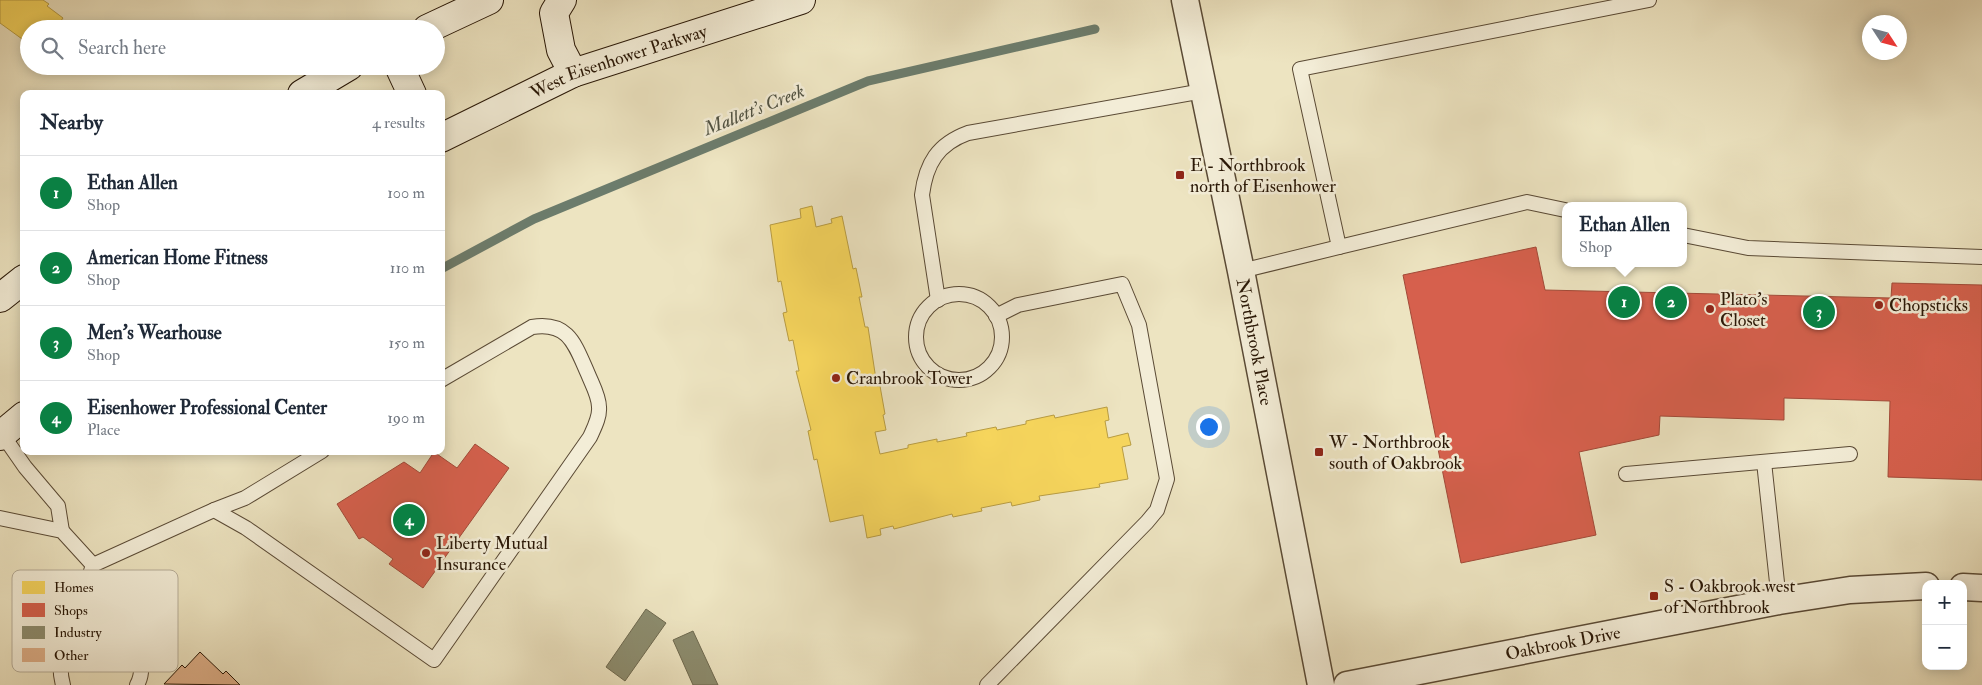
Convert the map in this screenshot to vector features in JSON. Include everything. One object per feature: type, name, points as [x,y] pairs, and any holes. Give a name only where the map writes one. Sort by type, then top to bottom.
[{"type":"main road","points":[[445,21],[489,0]]},
{"type":"main road","points":[[562,0],[554,14],[561,50],[573,73]]},
{"type":"main road","name":"West Eisenhower Parkway","points":[[445,136],[573,73],[801,0]]},
{"type":"main road","points":[[309,90],[333,75]]},
{"type":"main road","points":[[403,75],[410,90]]},
{"type":"main road","points":[[0,298],[20,282]]},
{"type":"main road","points":[[1,435],[20,419]]},
{"type":"street","name":"Northbrook Place","points":[[1184,0],[1241,271],[1321,685]]},
{"type":"street","name":"Oakbrook Drive","points":[[1347,685],[1779,601],[1850,590],[1922,586]]},
{"type":"street","points":[[1967,587],[1982,588]]},
{"type":"lane","points":[[1339,247],[1300,69],[1649,0]]},
{"type":"lane","points":[[938,300],[922,195],[924,179],[930,163],[940,150],[953,139],[968,133],[1203,91]]},
{"type":"lane","points":[[1241,271],[1527,202],[1562,209]]},
{"type":"lane","points":[[1687,236],[1748,248],[1982,257]]},
{"type":"lane","points":[[987,685],[1148,522],[1157,510],[1167,478],[1139,325],[1122,284],[1018,304],[996,316]]},
{"type":"lane","points":[[954,294],[970,296],[986,303],[996,316],[1002,332],[1001,349],[993,364],[980,375],[964,380],[947,380],[932,372],[921,359],[916,343],[917,326],[925,311],[938,300],[954,294]]},
{"type":"lane","points":[[214,510],[246,528],[434,660],[590,437],[600,408],[597,396],[574,343],[567,334],[549,326],[532,327],[445,378]]},
{"type":"lane","points":[[1,435],[58,506],[62,531],[93,565]]},
{"type":"lane","points":[[1626,474],[1850,454]]},
{"type":"lane","points":[[91,570],[93,565],[214,510],[245,498],[315,455]]},
{"type":"lane","points":[[1764,462],[1779,601]]},
{"type":"lane","points":[[0,518],[62,531]]},
{"type":"lane","points":[[60,672],[63,685]]},
{"type":"lane","points":[[137,685],[140,672]]},
{"type":"building: Homes","points":[[0,0],[43,0],[49,4],[47,6],[63,18],[62,20],[20,20],[20,37],[0,23]]},
{"type":"building: Homes","name":"Cranbrook Tower","points":[[812,206],[816,227],[832,223],[831,219],[842,216],[853,269],[856,268],[862,297],[859,297],[865,327],[868,327],[877,386],[880,386],[885,414],[883,415],[886,430],[875,432],[880,454],[908,448],[908,445],[937,439],[937,442],[967,436],[966,433],[996,427],[997,430],[1026,424],[1026,421],[1054,415],[1055,418],[1107,407],[1109,420],[1105,421],[1108,438],[1128,433],[1131,445],[1122,447],[1128,479],[1099,484],[1100,487],[1039,496],[1040,500],[1012,506],[1011,502],[981,508],[982,511],[953,517],[952,514],[894,529],[893,526],[880,529],[881,535],[867,538],[863,515],[830,522],[817,459],[814,460],[808,431],[811,430],[796,371],[799,371],[793,340],[789,341],[783,313],[787,312],[781,281],[778,282],[770,225],[801,218],[800,209]]},
{"type":"building: Shops","points":[[1536,247],[1545,290],[1891,298],[1892,283],[1982,285],[1982,480],[1888,477],[1890,401],[1784,398],[1784,420],[1660,416],[1659,435],[1579,452],[1596,535],[1461,563],[1403,275]]},
{"type":"building: Shops","points":[[475,444],[509,468],[423,588],[389,564],[393,559],[363,537],[359,539],[337,504],[404,462],[420,473],[432,455],[438,455],[457,468]]},
{"type":"building: Industry","points":[[646,609],[666,623],[625,681],[606,667]]},
{"type":"building: Industry","points":[[693,631],[718,685],[693,685],[673,640]]},
{"type":"building: Other","points":[[200,652],[223,674],[226,671],[240,685],[164,684],[175,672],[178,672],[182,665],[185,668]]},
{"type":"waterway","name":"Mallett's Creek","points":[[445,267],[534,219],[868,81],[1095,29]]},
{"type":"place","name":"E - Northbrook north of Eisenhower","points":[[1180,175]]},
{"type":"place","name":"Ethan Allen","points":[[1624,302]]},
{"type":"place","name":"American Home Fitness","points":[[1671,302]]},
{"type":"place","name":"Chopsticks","points":[[1879,305]]},
{"type":"place","name":"Plato's Closet","points":[[1710,309]]},
{"type":"place","name":"Men's Wearhouse","points":[[1819,312]]},
{"type":"place","name":"Cranbrook Tower","points":[[836,378]]},
{"type":"place","name":"W - Northbrook south of Oakbrook","points":[[1319,452]]},
{"type":"place","name":"Eisenhower Professional Center","points":[[409,520]]},
{"type":"place","name":"Liberty Mutual Insurance","points":[[426,553]]},
{"type":"place","name":"S - Oakbrook west of Northbrook","points":[[1654,596]]}]
